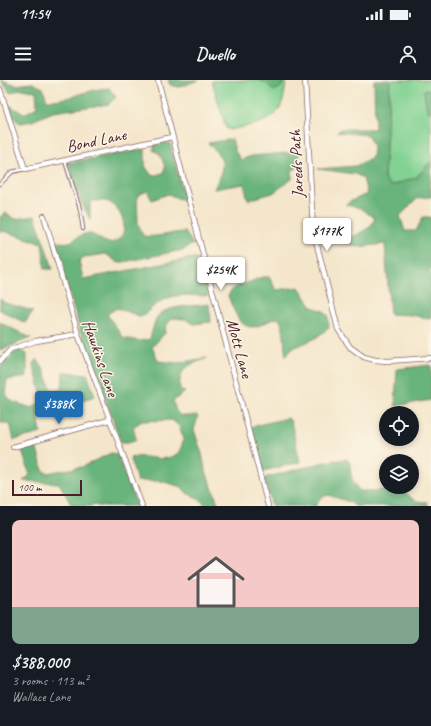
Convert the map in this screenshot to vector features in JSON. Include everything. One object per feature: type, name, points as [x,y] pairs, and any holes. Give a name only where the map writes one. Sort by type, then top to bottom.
[{"type":"street","name":"Mott Lane","points":[[158,80],[268,506]]},
{"type":"street","name":"Jareds Path","points":[[305,80],[313,229],[338,330],[350,347],[364,357],[388,361],[431,358]]},
{"type":"street","points":[[0,89],[25,169]]},
{"type":"street","name":"Bond Lane","points":[[25,169],[172,137]]},
{"type":"street","name":"Hawkins Lane","points":[[44,216],[78,334],[142,506]]},
{"type":"street","points":[[0,361],[11,349],[36,341],[78,334]]},
{"type":"street","points":[[13,447],[109,420]]},
{"type":"lane","points":[[65,160],[80,209],[84,229]]},
{"type":"lane","points":[[0,184],[12,172],[25,169]]},
{"type":"green space","points":[[1,80],[16,85],[32,83],[43,88],[47,100],[63,99],[93,90],[109,88],[116,97],[109,104],[53,112],[32,121],[20,123],[14,118],[9,105],[24,114],[37,107],[36,91],[20,89],[10,93]]},
{"type":"green space","points":[[168,80],[199,80],[179,87],[170,85]]},
{"type":"green space","points":[[258,80],[281,87],[284,80],[286,80],[281,105],[277,112],[271,118],[263,122],[230,130],[226,128],[212,81]]},
{"type":"green space","points":[[258,80],[284,80],[281,87],[274,91],[265,82]]},
{"type":"green space","points":[[374,80],[390,80],[384,177],[390,186],[417,177],[431,161],[431,180],[429,187],[431,188],[431,197],[418,198],[400,216],[405,231],[416,231],[423,217],[431,218],[431,269],[429,272],[431,274],[431,318],[429,319],[412,315],[390,314],[385,244],[357,247],[344,242],[370,227],[375,218],[361,209],[347,205],[349,202],[367,194],[363,178],[355,174],[318,169],[356,166],[372,157],[373,146],[368,135],[337,132],[341,129],[375,129]]},
{"type":"green space","points":[[390,80],[431,80],[431,90],[424,91],[427,110],[431,114],[431,161],[417,177],[390,186],[384,177]]},
{"type":"green space","points":[[424,90],[431,90],[431,114],[427,110]]},
{"type":"green space","points":[[232,139],[235,151],[241,160],[251,156],[299,152],[297,167],[292,171],[292,179],[273,193],[248,200],[244,184],[214,189],[222,168],[222,164],[221,159],[208,143]]},
{"type":"green space","points":[[170,143],[185,201],[168,194],[152,200],[147,191],[137,196],[138,223],[143,236],[185,232],[193,244],[183,250],[118,263],[106,254],[84,257],[79,261],[83,279],[193,258],[197,259],[208,296],[187,295],[165,299],[142,317],[117,308],[107,314],[123,338],[140,341],[150,339],[157,317],[167,310],[209,304],[211,322],[194,324],[185,319],[172,318],[166,326],[165,333],[152,347],[158,361],[177,363],[207,358],[186,368],[181,376],[180,382],[180,390],[185,392],[173,401],[176,411],[181,416],[198,416],[194,430],[205,469],[219,506],[206,506],[198,498],[187,493],[182,487],[161,481],[137,481],[130,458],[143,457],[160,459],[172,456],[179,453],[184,439],[179,426],[172,420],[142,421],[133,427],[136,439],[131,442],[121,442],[81,333],[54,242],[70,242],[82,235],[87,234],[112,243],[121,237],[123,232],[124,226],[121,215],[109,202],[90,201],[90,219],[81,202],[68,163],[145,149],[145,166],[152,176],[163,173],[165,167],[160,154],[153,150],[155,145]]},
{"type":"green space","points":[[5,213],[15,219],[35,216],[53,269],[45,269],[42,243],[3,231],[0,233],[0,217]]},
{"type":"green space","points":[[262,277],[269,277],[276,290],[299,287],[312,307],[324,311],[328,315],[329,328],[314,339],[291,349],[286,356],[284,332],[279,318],[252,327],[246,326],[242,323],[235,313],[228,296],[232,289]]},
{"type":"green space","points":[[0,299],[5,303],[33,311],[25,323],[0,310]]},
{"type":"green space","points":[[0,322],[3,324],[31,338],[0,350]]},
{"type":"green space","points":[[18,349],[27,354],[27,377],[7,380],[5,394],[13,402],[32,408],[43,400],[33,363],[37,359],[45,372],[51,389],[62,390],[63,372],[87,374],[95,396],[38,414],[41,433],[14,440],[10,423],[0,423],[0,367]]},
{"type":"green space","points":[[431,365],[431,400],[395,406],[397,369]]},
{"type":"green space","points":[[288,418],[291,422],[300,462],[263,471],[251,429],[253,426]]},
{"type":"green space","points":[[36,446],[43,470],[47,473],[82,467],[111,453],[117,454],[137,506],[98,506],[93,504],[91,506],[72,506],[59,483],[23,481],[30,475],[22,451]]},
{"type":"green space","points":[[347,459],[350,463],[353,482],[360,491],[379,490],[379,494],[407,494],[415,501],[427,502],[428,506],[355,506],[350,502],[328,495],[320,498],[316,506],[272,506],[264,478],[325,462]]}]
